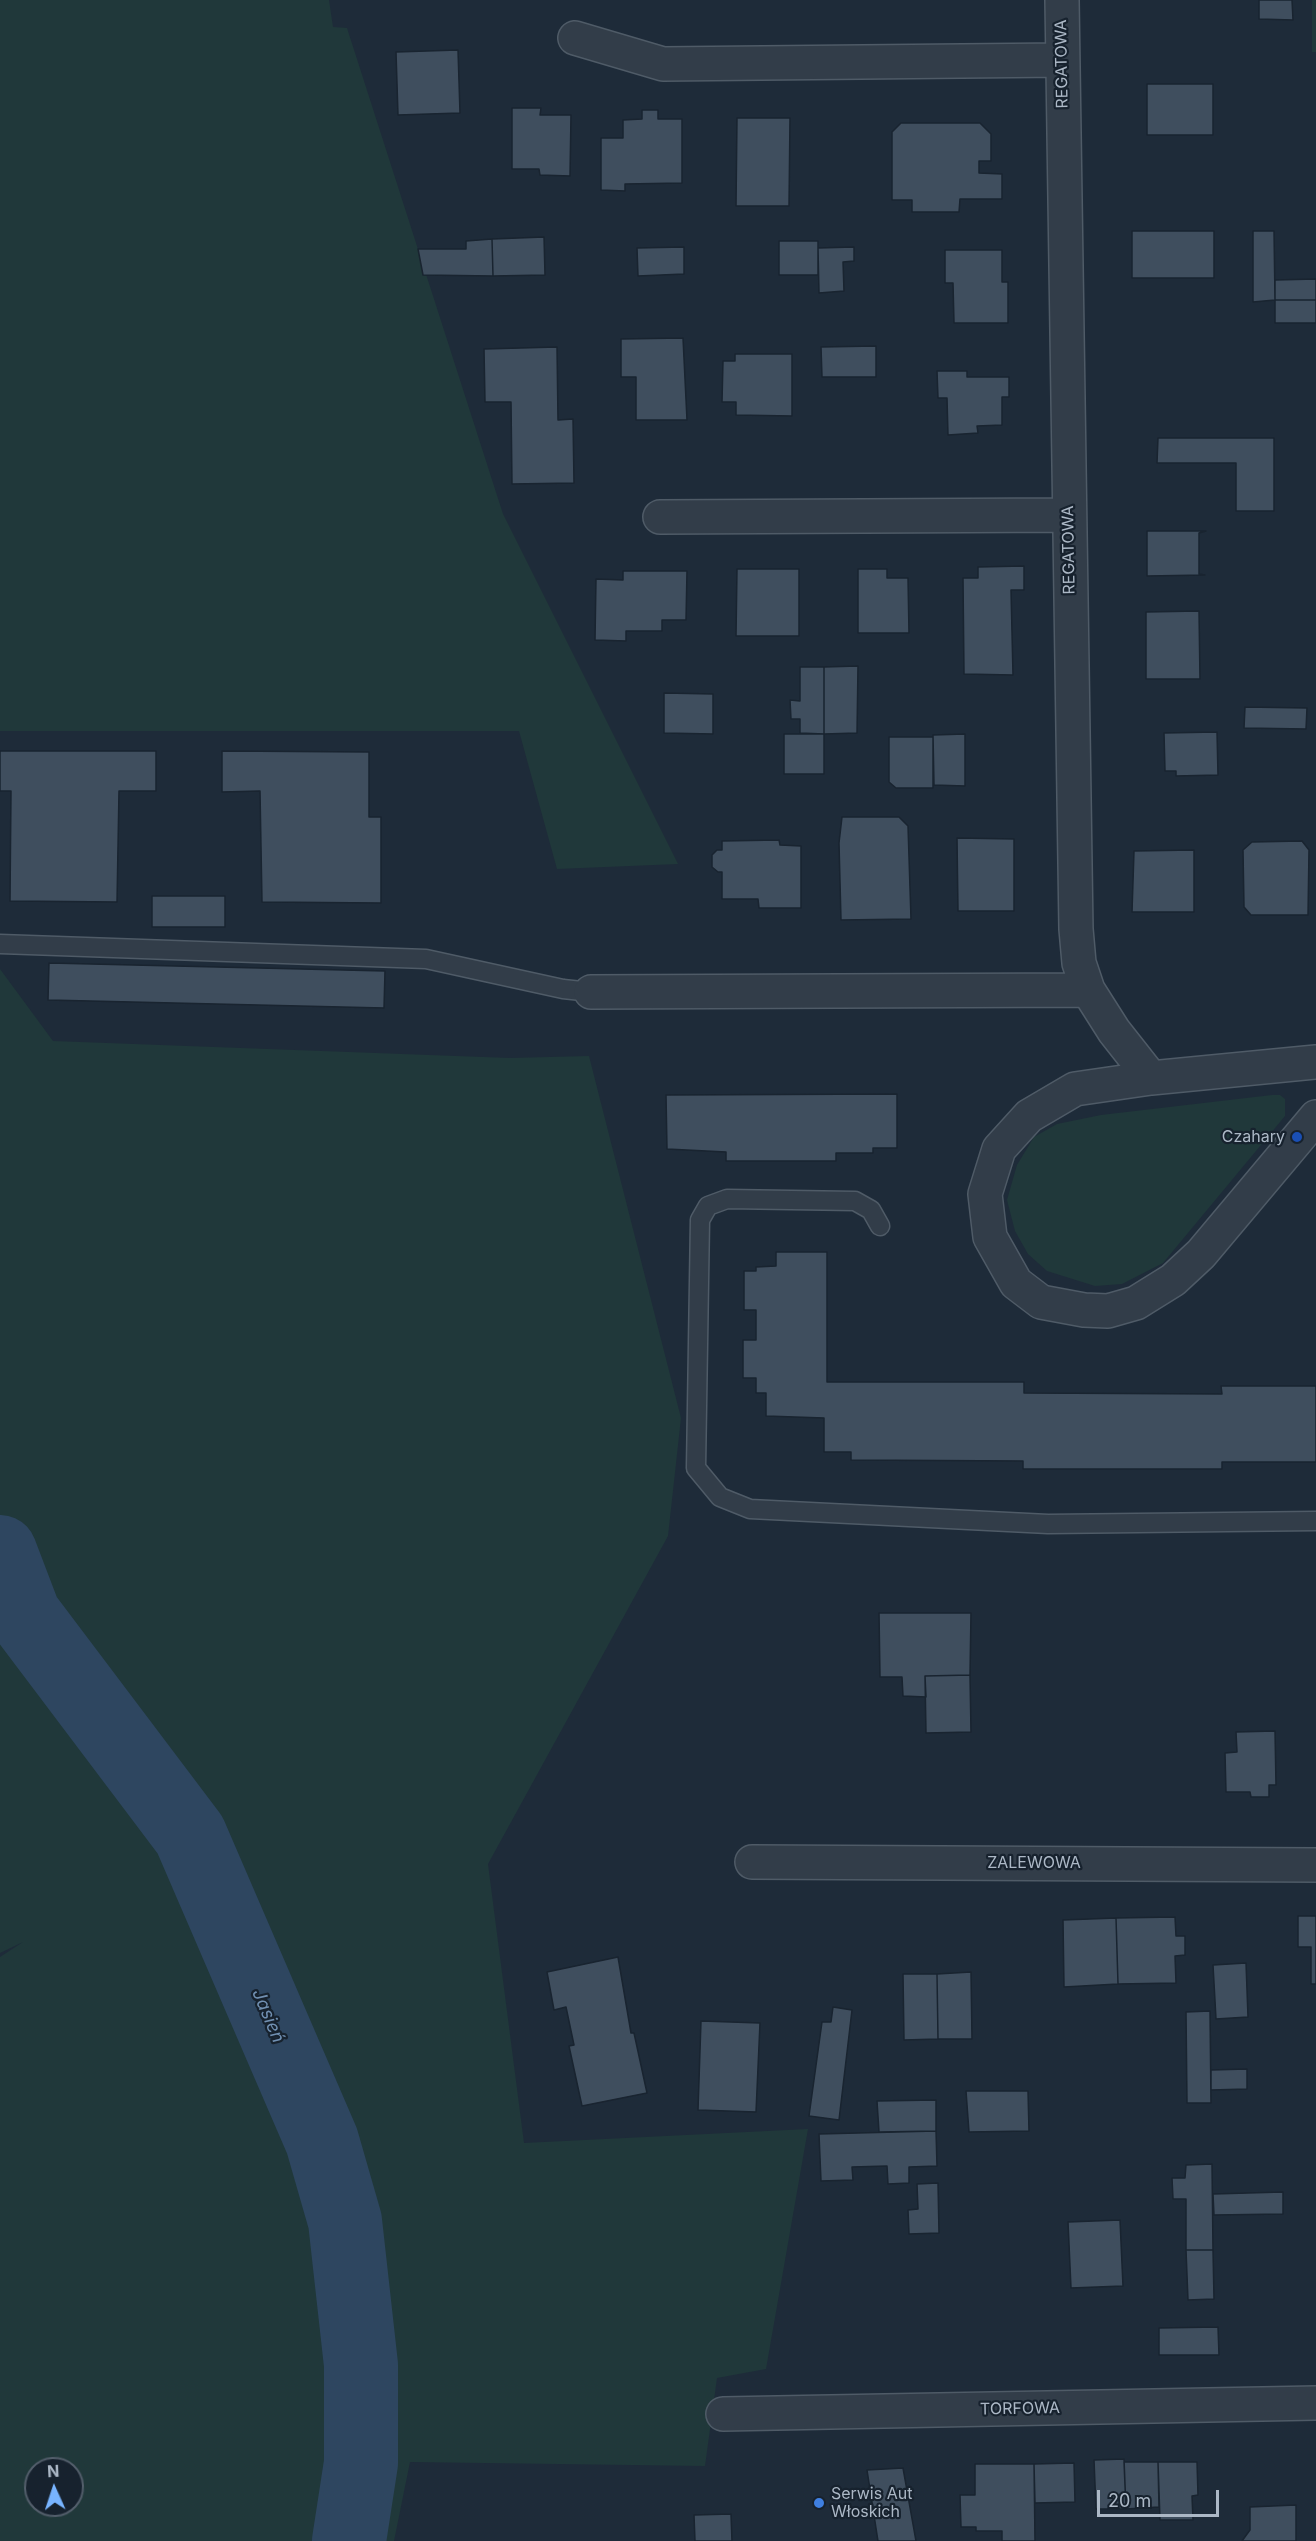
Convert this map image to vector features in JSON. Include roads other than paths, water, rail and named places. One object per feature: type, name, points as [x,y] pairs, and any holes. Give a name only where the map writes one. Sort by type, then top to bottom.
[{"type":"street","name":"REGATOWA","points":[[1062,0],[1076,929],[1079,963],[1088,990],[1113,1031],[1151,1078]]},
{"type":"street","points":[[575,38],[663,64],[1062,60]]},
{"type":"street","points":[[660,517],[1068,515]]},
{"type":"street","points":[[591,992],[1088,990]]},
{"type":"street","points":[[1316,1062],[1151,1078],[1075,1089],[1029,1116],[999,1149],[985,1194],[990,1238],[1016,1283],[1041,1302],[1084,1310],[1108,1311],[1136,1304],[1173,1280],[1201,1254],[1316,1117]]},
{"type":"street","name":"ZALEWOWA","points":[[752,1862],[1316,1864]]},
{"type":"street","name":"TORFOWA","points":[[723,2414],[1316,2403]]},
{"type":"lane","points":[[0,944],[426,959],[563,989],[591,992]]},
{"type":"lane","points":[[880,1226],[871,1210],[855,1201],[727,1199],[708,1206],[700,1220],[696,1468],[705,1482],[720,1497],[750,1509],[1024,1523],[1316,1521]]},
{"type":"waterway","name":"Jasień","points":[[0,1552],[24,1615],[190,1835],[322,2141],[345,2221],[361,2365],[361,2463],[349,2541]]},
{"type":"place","name":"Czahary","points":[[1297,1137]]},
{"type":"place","name":"Serwis Aut Włoskich","points":[[819,2503]]}]
